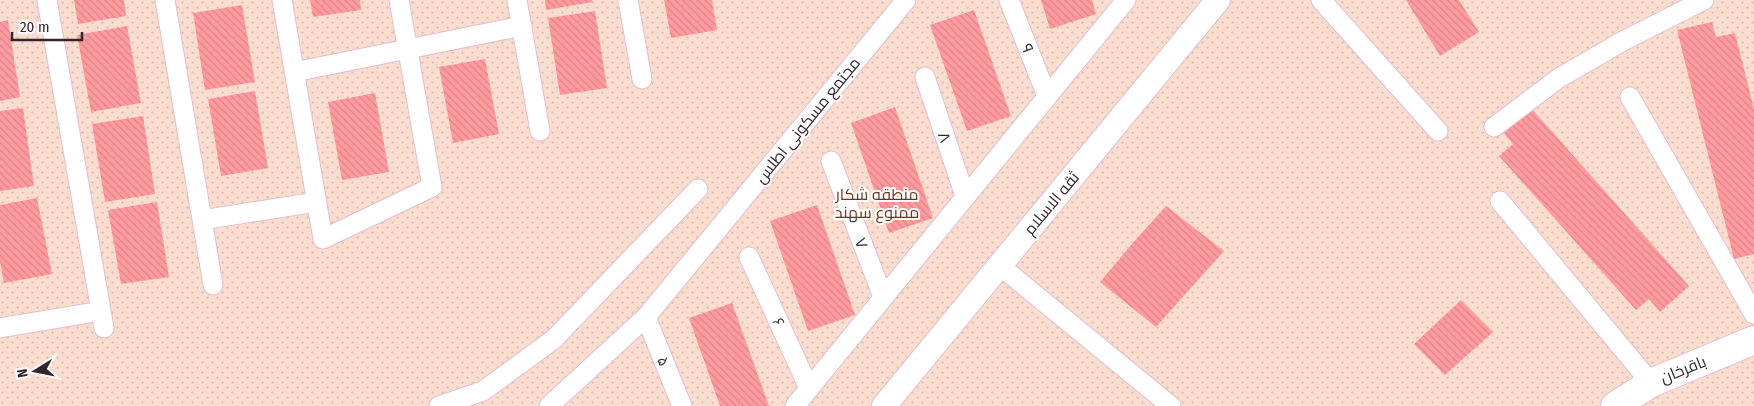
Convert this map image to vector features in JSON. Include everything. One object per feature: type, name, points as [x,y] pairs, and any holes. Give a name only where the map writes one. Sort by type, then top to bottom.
[{"type":"main road","name":"باقرخان","points":[[1615,406],[1650,383],[1754,340]]},
{"type":"street","points":[[0,328],[102,319],[47,0]]},
{"type":"street","points":[[165,0],[213,285]]},
{"type":"street","points":[[282,0],[323,239],[432,187],[399,0]]},
{"type":"street","points":[[517,0],[540,131]]},
{"type":"street","points":[[628,0],[642,79]]},
{"type":"street","name":"مجتمع مسکونی اطلس","points":[[549,406],[566,399],[646,317],[906,0]]},
{"type":"street","name":"۹","points":[[1009,0],[1047,96]]},
{"type":"street","points":[[795,406],[1126,0]]},
{"type":"street","name":"ثقه الاسلام","points":[[884,406],[1218,0]]},
{"type":"street","points":[[1321,0],[1438,131]]},
{"type":"street","points":[[1494,127],[1559,78],[1623,41],[1704,0]]},
{"type":"street","points":[[294,72],[522,26]]},
{"type":"street","name":"۸","points":[[924,78],[965,196]]},
{"type":"street","points":[[1630,97],[1754,314]]},
{"type":"street","name":"۷","points":[[831,161],[883,297]]},
{"type":"street","points":[[439,406],[483,391],[554,339],[698,189]]},
{"type":"street","points":[[1500,201],[1650,383]]},
{"type":"street","points":[[202,220],[316,202]]},
{"type":"street","name":"۶","points":[[749,257],[810,388]]},
{"type":"street","points":[[999,265],[1171,406]]},
{"type":"street","name":"۵","points":[[646,317],[682,406]]},
{"type":"green space","name":"منطقه شکار ممنوع سهند","points":[[0,0],[1754,0],[1754,406],[0,406]]},
{"type":"building","points":[[74,0],[124,0],[126,16],[78,24]]},
{"type":"building","points":[[310,0],[360,0],[361,10],[313,17]]},
{"type":"building","points":[[545,0],[592,0],[593,2],[546,10]]},
{"type":"building","points":[[664,0],[712,0],[717,30],[671,38]]},
{"type":"building","points":[[1041,0],[1092,0],[1096,14],[1050,29]]},
{"type":"building","points":[[1406,0],[1459,0],[1479,32],[1440,56]]},
{"type":"building","points":[[242,5],[255,82],[205,90],[193,13]]},
{"type":"building","points":[[974,10],[1011,116],[967,131],[930,25]]},
{"type":"building","points":[[595,11],[607,88],[560,95],[548,18]]},
{"type":"building","points":[[8,20],[20,97],[0,101],[0,22]]},
{"type":"building","points":[[1712,22],[1716,37],[1735,33],[1754,109],[1754,254],[1734,259],[1677,30]]},
{"type":"building","points":[[127,26],[141,103],[91,112],[77,35]]},
{"type":"building","points":[[485,59],[499,134],[453,143],[439,67]]},
{"type":"building","points":[[255,91],[268,168],[221,176],[208,99]]},
{"type":"building","points":[[375,93],[389,172],[342,180],[328,102]]},
{"type":"building","points":[[895,107],[933,218],[889,233],[851,123]]},
{"type":"building","points":[[23,108],[34,186],[0,191],[0,111]]},
{"type":"building","points":[[1531,108],[1689,286],[1660,312],[1649,299],[1636,310],[1499,156],[1513,144],[1504,133]]},
{"type":"building","points":[[143,116],[155,194],[105,202],[92,124]]},
{"type":"building","points":[[37,198],[52,274],[4,283],[0,262],[0,205]]},
{"type":"building","points":[[157,202],[169,277],[121,284],[108,210]]},
{"type":"building","points":[[817,205],[855,315],[808,331],[770,221]]},
{"type":"building","points":[[1166,206],[1224,251],[1156,327],[1100,282]]},
{"type":"building","points":[[1461,300],[1493,332],[1445,375],[1414,344]]},
{"type":"building","points":[[732,303],[769,406],[720,406],[689,318]]}]
